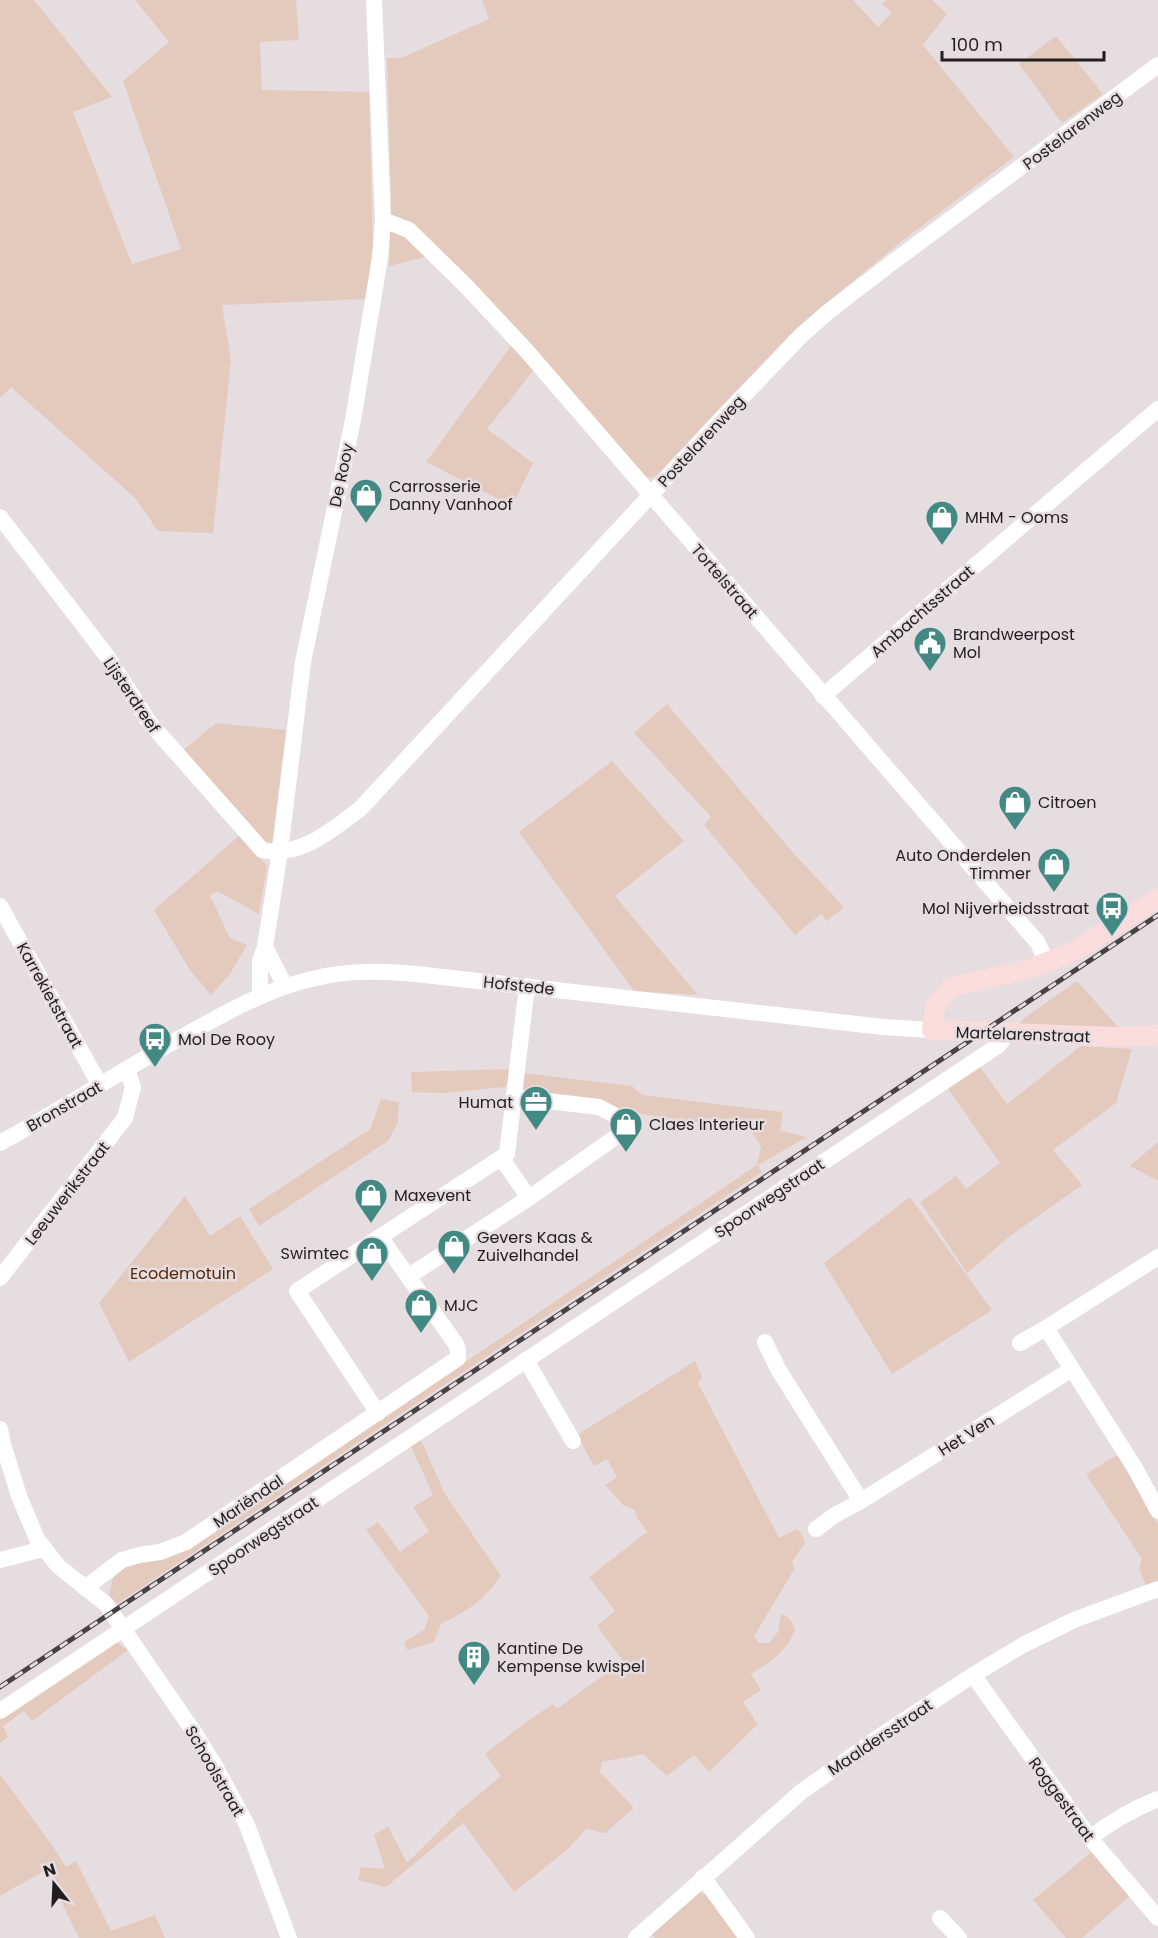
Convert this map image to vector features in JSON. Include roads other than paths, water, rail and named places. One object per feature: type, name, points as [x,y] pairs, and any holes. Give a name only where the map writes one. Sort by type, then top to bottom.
[{"type":"main road","points":[[932,1030],[935,1007],[951,987],[1030,969],[1075,951],[1158,898]]},
{"type":"main road","name":"Martelarenstraat","points":[[932,1030],[1113,1037],[1158,1035]]},
{"type":"main road","name":"Martelarenstraat","points":[[1113,1037],[1158,1043]]},
{"type":"street","name":"De Rooy","points":[[260,995],[260,961],[265,947],[280,851],[303,662],[353,420],[373,312],[380,258],[383,220],[374,0]]},
{"type":"street","name":"Postelarenweg","points":[[280,851],[304,847],[360,809],[779,358],[829,311],[1158,65]]},
{"type":"street","name":"Tortelstraat","points":[[383,220],[397,223],[409,230],[525,349],[1038,943],[1047,963]]},
{"type":"street","name":"Ambachtsstraat","points":[[823,696],[1158,410]]},
{"type":"street","name":"Lijsterdreef","points":[[0,517],[107,657],[139,708],[170,747],[262,850],[280,851]]},
{"type":"street","name":"Karrekietstraat","points":[[0,906],[106,1082]]},
{"type":"street","points":[[265,947],[285,987]]},
{"type":"street","name":"Hofstede","points":[[127,1069],[260,995],[316,978],[376,971],[883,1027],[932,1030]]},
{"type":"street","points":[[378,1413],[297,1291],[507,1154],[527,986]]},
{"type":"street","name":"Spoorwegstraat","points":[[0,1712],[120,1623],[526,1360],[999,1045],[1008,1033]]},
{"type":"street","name":"Bronstraat","points":[[0,1143],[127,1069]]},
{"type":"street","name":"Leeuwerikstraat","points":[[0,1278],[125,1118],[133,1087],[127,1069]]},
{"type":"street","points":[[106,1082],[128,1106]]},
{"type":"street","points":[[409,1276],[529,1198],[617,1136],[622,1128],[620,1118],[598,1107],[514,1098]]},
{"type":"street","points":[[502,1159],[529,1198]]},
{"type":"street","name":"Mariëndal","points":[[92,1593],[109,1577],[110,1570],[122,1560],[160,1552],[186,1542],[458,1358],[456,1344],[380,1237]]},
{"type":"street","points":[[1020,1343],[1158,1257]]},
{"type":"street","points":[[1046,1328],[1135,1468],[1158,1511]]},
{"type":"street","points":[[765,1342],[778,1369],[861,1502]]},
{"type":"street","points":[[526,1360],[573,1441]]},
{"type":"street","name":"Het Ven","points":[[816,1530],[835,1515],[861,1502],[1072,1368]]},
{"type":"street","name":"Schoolstraat","points":[[0,1429],[19,1496],[36,1539],[58,1566],[92,1593],[120,1623],[196,1736],[233,1797],[260,1855],[289,1938]]},
{"type":"street","points":[[0,1560],[43,1549]]},
{"type":"street","name":"Maaldersstraat","points":[[636,1938],[801,1792],[973,1675],[1023,1644],[1074,1620],[1158,1589]]},
{"type":"street","name":"Roggestraat","points":[[973,1675],[1090,1838],[1158,1918]]},
{"type":"street","points":[[1090,1838],[1111,1821],[1158,1799]]},
{"type":"street","points":[[703,1877],[747,1938]]},
{"type":"street","points":[[940,1918],[959,1938]]},
{"type":"railway","points":[[0,1687],[1158,915]]},
{"type":"place","name":"Carrosserie Danny Vanhoof","points":[[366,524]]},
{"type":"place","name":"MHM - Ooms","points":[[942,546]]},
{"type":"place","name":"Brandweerpost Mol","points":[[930,672]]},
{"type":"place","name":"Citroen","points":[[1015,831]]},
{"type":"place","name":"Auto Onderdelen Timmer","points":[[1054,893]]},
{"type":"place","name":"Mol Nijverheidsstraat","points":[[1112,937]]},
{"type":"place","name":"Mol De Rooy","points":[[155,1068]]},
{"type":"place","name":"Humat","points":[[536,1131]]},
{"type":"place","name":"Claes Interieur","points":[[626,1153]]},
{"type":"place","name":"Maxevent","points":[[371,1224]]},
{"type":"place","name":"Gevers Kaas & Zuivelhandel","points":[[454,1275]]},
{"type":"place","name":"Swimtec","points":[[372,1282]]},
{"type":"place","name":"MJC","points":[[421,1334]]},
{"type":"place","name":"Kantine De Kempense kwispel","points":[[474,1686]]},
{"type":"park label","name":"Ecodemotuin","points":[[183,1273]]}]
